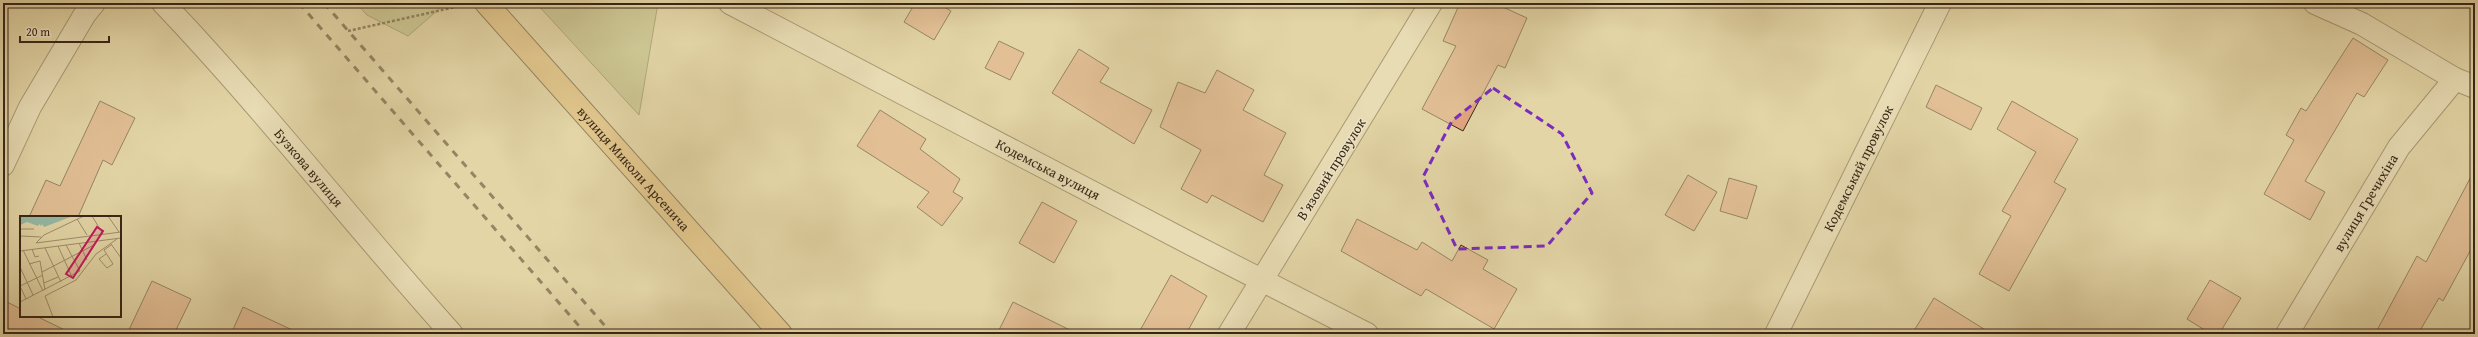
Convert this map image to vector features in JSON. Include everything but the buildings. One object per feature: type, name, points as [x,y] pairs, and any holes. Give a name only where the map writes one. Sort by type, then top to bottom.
[{"type":"main road","name":"вулиця Миколи Арсенича","points":[[486,3],[781,334]]},
{"type":"street","points":[[3,165],[30,107],[85,14],[94,3]]},
{"type":"street","name":"Бузкова вулиця","points":[[163,3],[228,71],[368,240],[452,334]]},
{"type":"street","name":"Кодемська вулиця","points":[[730,3],[1184,241],[1262,279],[1367,334]]},
{"type":"street","name":"Вʼязовий провулок","points":[[1229,334],[1432,3]]},
{"type":"street","name":"Кодемський провулок","points":[[1776,334],[1940,3]]},
{"type":"street","points":[[2315,3],[2362,24],[2455,79],[2475,87]]},
{"type":"street","name":"вулиця Гречихіна","points":[[2287,334],[2399,147],[2455,79]]},
{"type":"path","points":[[348,30],[452,7],[486,3]]},
{"type":"highlighted area","points":[[1493,88],[1562,134],[1592,193],[1547,246],[1457,249],[1423,177],[1452,121]]},
{"type":"green space","points":[[356,3],[446,3],[408,36],[367,15]]},
{"type":"green space","points":[[536,3],[658,3],[639,115]]},
{"type":"railway","points":[[299,3],[586,334]]},
{"type":"railway","points":[[324,3],[612,334]]}]
